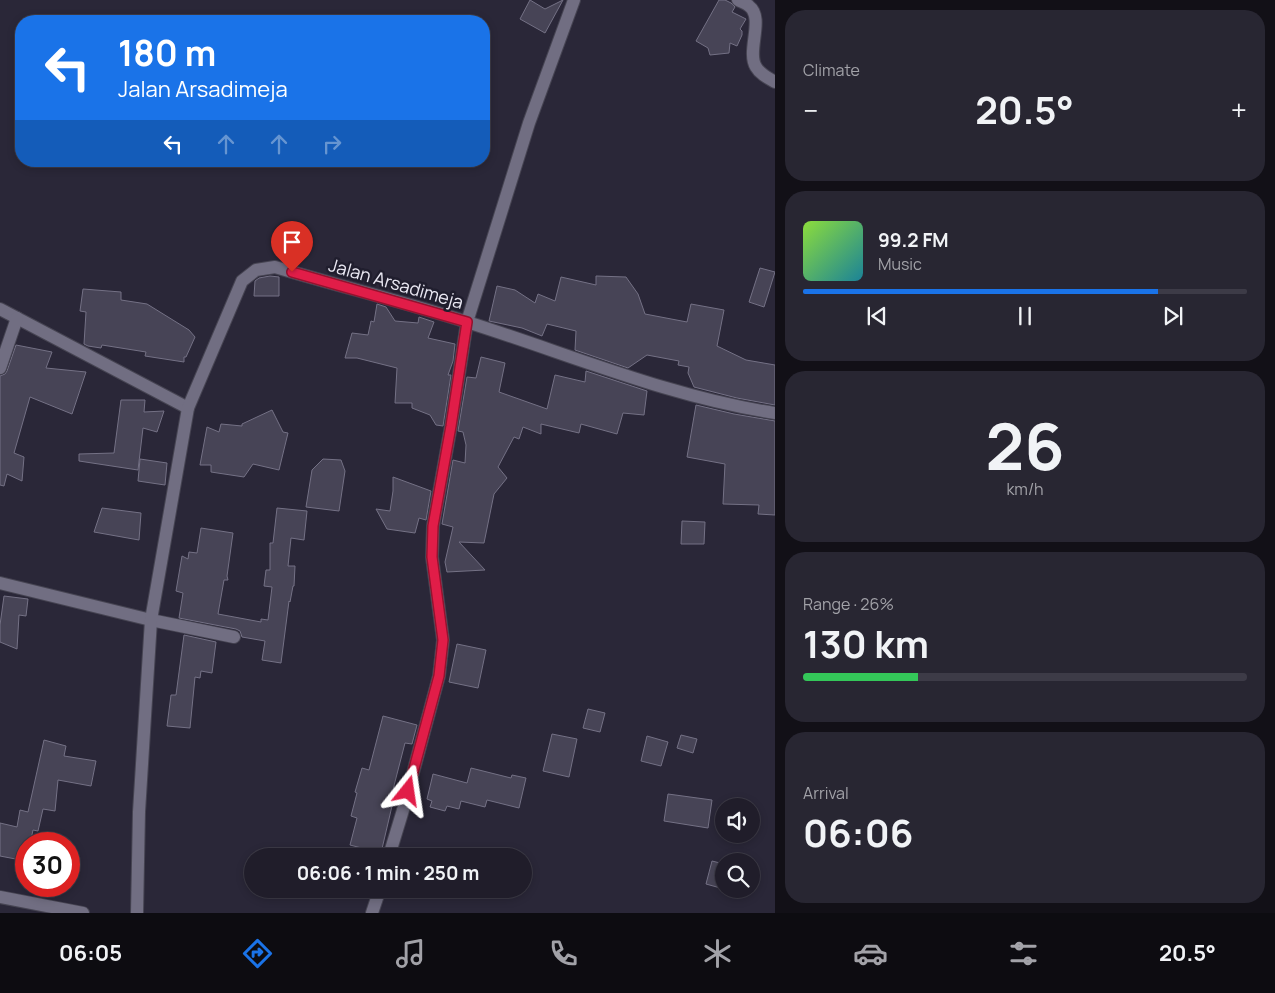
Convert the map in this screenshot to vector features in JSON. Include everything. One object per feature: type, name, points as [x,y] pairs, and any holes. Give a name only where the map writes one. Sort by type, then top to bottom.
[{"type":"street","name":"Jalan Arsadimeja","points":[[137,913],[139,812],[151,620],[188,408],[242,281],[256,270],[275,267],[467,322],[530,123],[574,0]]},
{"type":"street","points":[[738,0],[749,6],[755,13],[756,27],[753,61],[757,69],[775,82]]},
{"type":"street","points":[[0,309],[188,408]]},
{"type":"street","points":[[0,368],[17,318]]},
{"type":"street","points":[[391,848],[439,676],[443,640],[432,557],[433,526],[467,322],[680,392],[757,410],[775,412]]},
{"type":"street","points":[[0,583],[151,620],[234,637]]},
{"type":"street","points":[[0,897],[83,913]]},
{"type":"street","points":[[372,913],[377,898]]},
{"type":"building","points":[[530,0],[545,9],[563,0],[545,33],[520,19]]},
{"type":"building","points":[[719,0],[731,3],[735,7],[732,12],[746,19],[740,29],[742,35],[737,46],[730,43],[729,53],[710,55],[708,48],[696,41]]},
{"type":"building","points":[[760,268],[775,272],[764,307],[749,302]]},
{"type":"building","points":[[596,276],[626,277],[638,294],[645,314],[687,322],[691,304],[724,310],[717,346],[746,360],[775,365],[775,405],[694,387],[688,373],[689,367],[678,365],[679,361],[647,355],[628,368],[575,350],[576,331],[547,324],[542,336],[522,328],[489,321],[497,286],[515,290],[535,303],[538,294],[555,301],[561,277],[596,285]]},
{"type":"building","points":[[279,277],[279,296],[254,296],[255,281],[259,278]]},
{"type":"building","points":[[83,289],[121,292],[121,300],[147,304],[189,330],[195,337],[186,357],[184,357],[184,362],[145,356],[146,352],[102,345],[101,348],[84,344],[86,312],[80,311]]},
{"type":"building","points":[[377,304],[386,307],[395,321],[418,323],[419,317],[434,322],[428,338],[455,344],[453,361],[448,375],[451,375],[443,426],[436,425],[430,415],[412,408],[412,403],[395,403],[397,368],[357,358],[345,358],[352,333],[368,335],[371,321],[374,322]]},
{"type":"building","points":[[16,345],[52,352],[46,368],[86,372],[72,414],[30,397],[14,453],[24,457],[22,481],[7,474],[4,486],[0,485],[0,376],[7,371]]},
{"type":"building","points":[[481,357],[505,363],[499,392],[547,409],[555,375],[585,382],[586,371],[647,391],[644,415],[623,413],[617,434],[581,424],[579,433],[541,424],[541,434],[523,427],[519,439],[514,437],[498,467],[507,478],[494,494],[484,543],[459,542],[485,570],[447,572],[445,562],[453,527],[442,524],[453,460],[465,463],[466,445],[463,432],[458,431],[467,377],[476,378]]},
{"type":"building","points":[[121,400],[145,400],[144,412],[164,411],[157,432],[143,428],[138,470],[79,461],[79,454],[114,453]]},
{"type":"building","points":[[696,405],[775,421],[775,515],[758,514],[759,505],[723,504],[725,464],[687,457]]},
{"type":"building","points":[[272,410],[283,432],[288,433],[279,470],[253,464],[244,477],[211,472],[211,465],[200,465],[207,427],[219,432],[221,424],[242,426],[242,424]]},
{"type":"building","points":[[140,459],[167,463],[165,485],[138,481]]},
{"type":"building","points":[[323,459],[341,460],[345,471],[339,511],[306,507],[312,470]]},
{"type":"building","points":[[393,477],[431,491],[426,520],[419,518],[415,533],[387,529],[376,509],[390,511]]},
{"type":"building","points":[[102,508],[141,513],[139,540],[94,532]]},
{"type":"building","points":[[277,508],[307,511],[304,540],[291,538],[288,566],[295,566],[294,586],[289,601],[281,663],[262,660],[265,641],[242,637],[240,631],[236,629],[179,618],[183,593],[176,591],[182,556],[188,559],[189,552],[197,553],[201,528],[233,533],[228,580],[224,580],[218,614],[261,622],[261,619],[268,620],[272,587],[264,586],[266,570],[270,570],[270,543],[273,543]]},
{"type":"building","points":[[682,521],[705,522],[704,544],[681,544]]},
{"type":"building","points":[[4,596],[28,599],[26,616],[19,615],[17,649],[0,642]]},
{"type":"building","points":[[184,635],[216,642],[212,673],[201,671],[200,678],[195,677],[190,728],[167,726],[171,695],[176,695]]},
{"type":"building","points":[[457,644],[486,650],[478,688],[449,682]]},
{"type":"building","points":[[588,709],[605,713],[600,732],[583,728]]},
{"type":"building","points":[[383,716],[417,725],[412,744],[405,743],[389,805],[392,806],[382,848],[362,848],[350,845],[357,818],[351,816],[357,793],[355,792],[362,768],[369,770]]},
{"type":"building","points":[[552,734],[577,739],[569,777],[543,771]]},
{"type":"building","points":[[681,735],[697,739],[693,753],[677,748]]},
{"type":"building","points":[[647,736],[668,742],[661,766],[641,761]]},
{"type":"building","points":[[44,740],[66,746],[64,756],[96,761],[91,786],[58,780],[55,811],[43,809],[38,831],[15,832],[15,859],[0,856],[0,823],[17,827],[20,810],[28,812]]},
{"type":"building","points":[[471,768],[511,778],[512,775],[526,778],[519,808],[487,800],[485,807],[461,801],[459,809],[447,806],[445,811],[430,807],[432,801],[427,799],[433,774],[467,783]]},
{"type":"building","points":[[668,794],[712,800],[708,828],[664,821]]},
{"type":"building","points":[[712,861],[715,862],[715,886],[706,884]]},
{"type":"route","points":[[292,272],[467,322],[433,526],[432,557],[443,640],[439,676],[408,791]]}]
